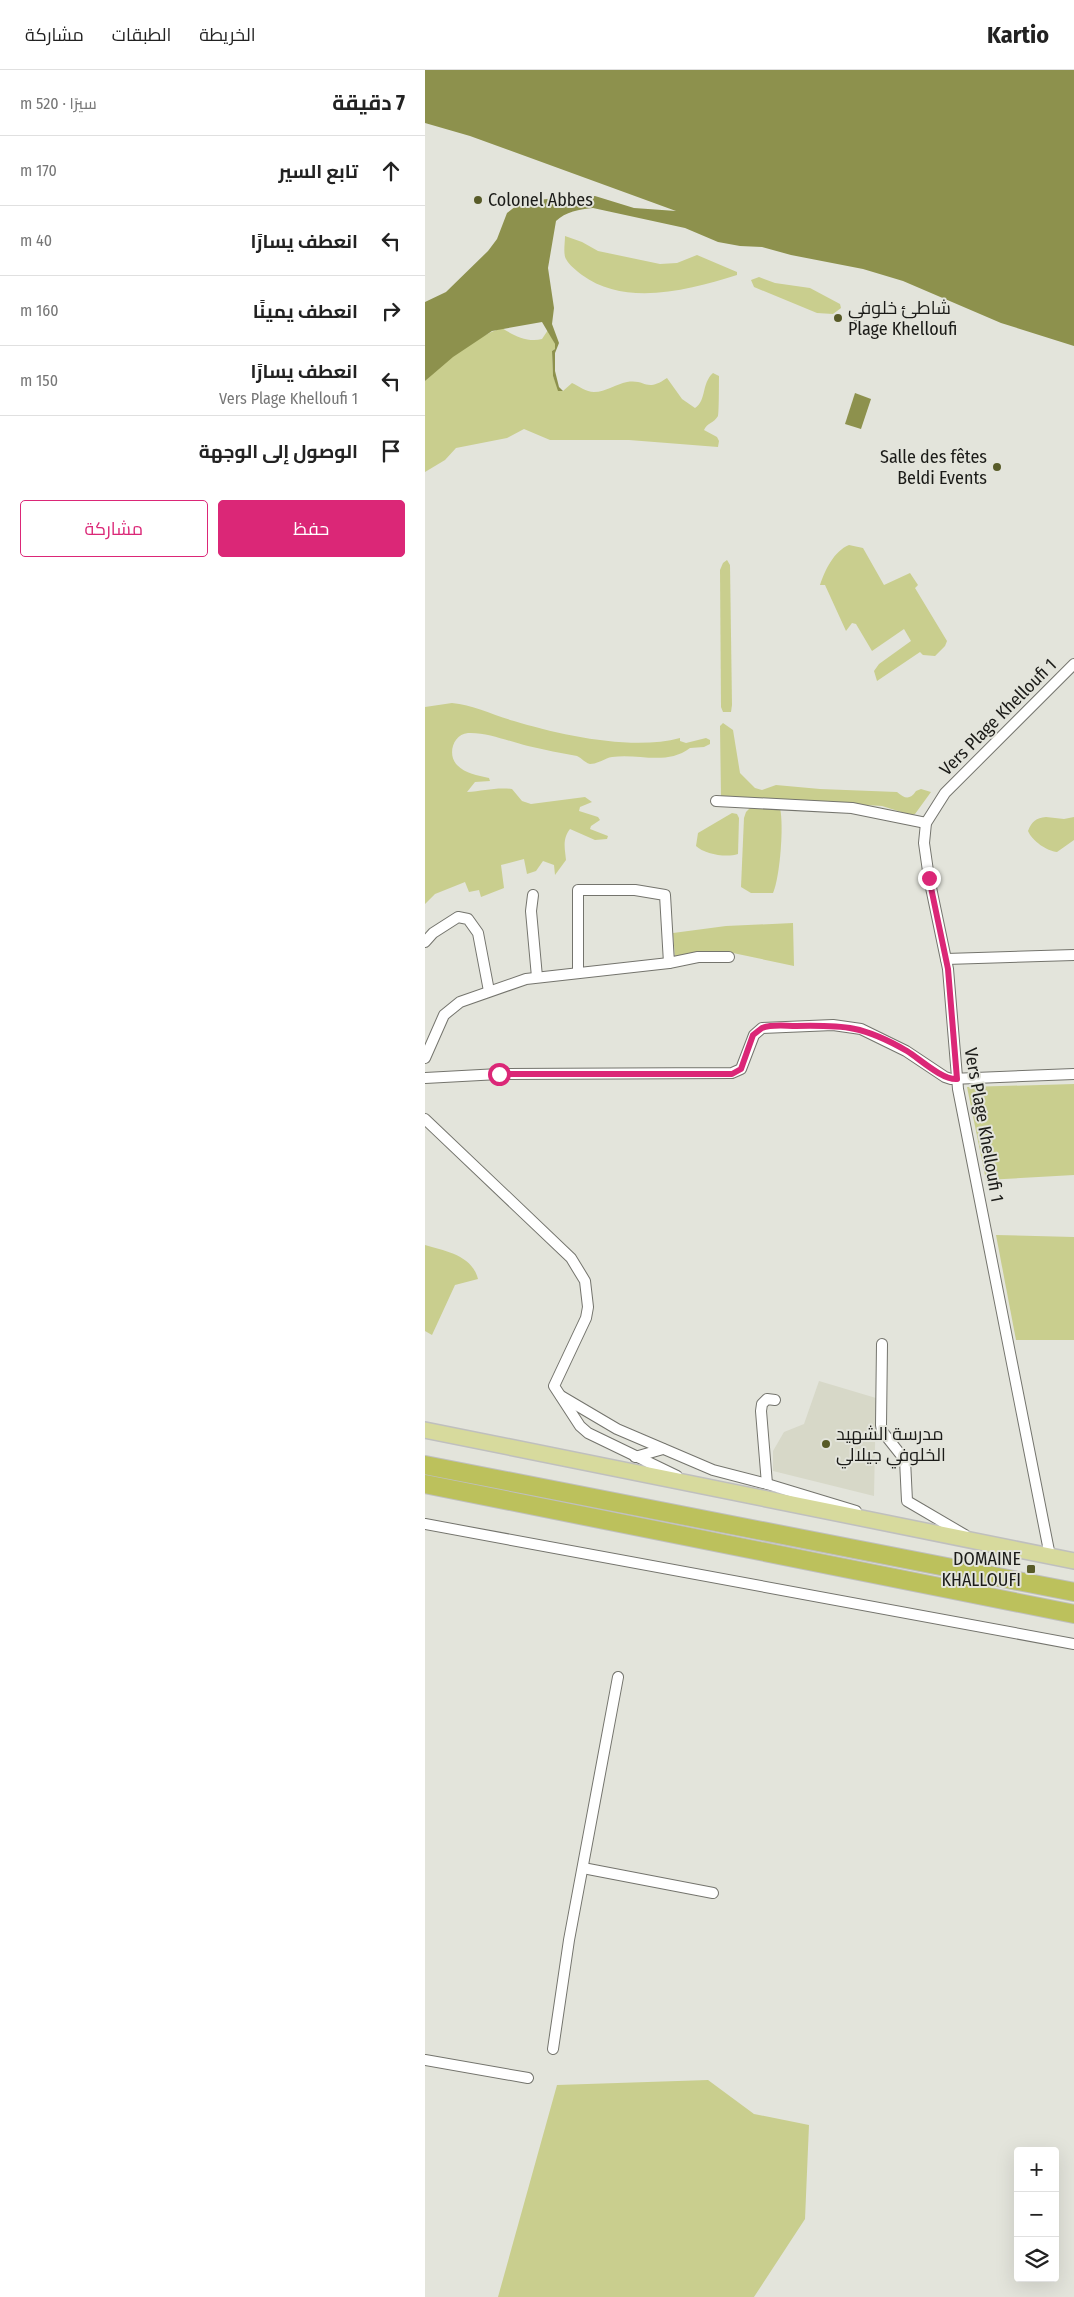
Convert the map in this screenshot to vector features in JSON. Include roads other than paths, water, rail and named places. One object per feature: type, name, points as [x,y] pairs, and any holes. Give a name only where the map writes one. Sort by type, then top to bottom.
[{"type":"highway","points":[[425,1465],[1074,1592]]},
{"type":"highway","points":[[425,1484],[1074,1614]]},
{"type":"main road","points":[[425,1430],[1074,1560]]},
{"type":"street","name":"Vers Plage Khelloufi 1","points":[[1050,1556],[957,1079],[946,959],[925,860],[926,823],[938,802],[952,784],[1074,664]]},
{"type":"street","points":[[715,801],[852,808],[926,823]]},
{"type":"street","points":[[578,972],[578,890],[635,890],[665,894],[669,963]]},
{"type":"street","points":[[533,895],[531,911],[537,977]]},
{"type":"street","points":[[425,942],[451,920],[458,917],[468,919],[478,933],[489,991]]},
{"type":"street","points":[[946,959],[1074,955]]},
{"type":"street","points":[[425,1058],[448,1009],[460,1002],[525,979],[669,963],[698,957],[729,957]]},
{"type":"street","points":[[425,1078],[499,1074],[732,1074],[741,1069],[753,1035],[762,1028],[833,1025],[861,1029],[870,1033],[913,1054],[945,1077],[957,1079],[1074,1074]]},
{"type":"street","points":[[425,1119],[561,1246],[581,1273],[585,1282],[588,1307],[586,1318],[555,1383],[557,1393],[585,1431],[635,1458],[698,1486]]},
{"type":"street","points":[[882,1344],[881,1425],[882,1431],[905,1460],[907,1501],[972,1540]]},
{"type":"street","points":[[557,1393],[617,1429],[713,1470],[767,1484],[902,1525]]},
{"type":"street","points":[[767,1484],[761,1411],[762,1404],[767,1399],[775,1400]]},
{"type":"street","points":[[635,1458],[663,1449]]},
{"type":"street","points":[[425,1524],[1074,1644]]},
{"type":"street","points":[[553,2049],[569,1940],[618,1676]]},
{"type":"street","points":[[583,1868],[713,1893]]},
{"type":"street","points":[[425,2060],[528,2078]]},
{"type":"place","name":"Colonel Abbes","points":[[478,200]]},
{"type":"place","name":"شاطئ خلوفي Plage Khelloufi","points":[[838,318]]},
{"type":"place","name":"Salle des fêtes Beldi Events","points":[[997,467]]},
{"type":"place","name":"مدرسة الشهيد الخلوفي جيلالي","points":[[826,1444]]},
{"type":"place","name":"DOMAINE KHALLOUFI","points":[[1031,1569]]}]
